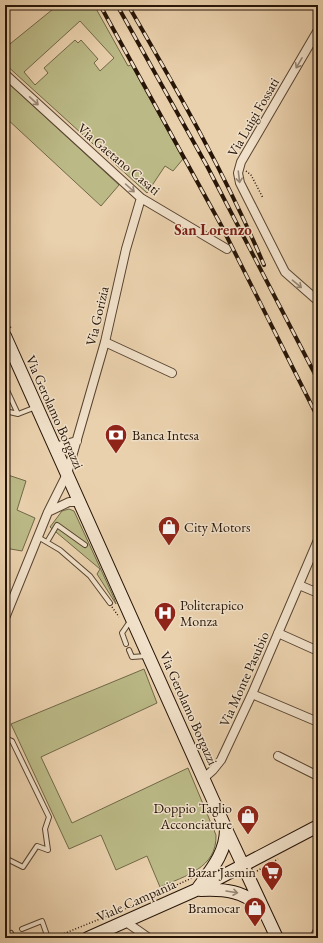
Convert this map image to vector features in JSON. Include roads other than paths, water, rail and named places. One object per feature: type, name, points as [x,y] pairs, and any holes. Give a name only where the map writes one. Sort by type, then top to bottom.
[{"type":"main road","name":"Via Gerolamo Borgazzi","points":[[5,336],[67,474],[129,623],[149,655],[276,938]]},
{"type":"main road","name":"Viale Campania","points":[[88,938],[196,890],[318,826]]},
{"type":"main road","name":"Viale Campania","points":[[196,890],[221,856],[226,829]]},
{"type":"main road","name":"Viale Campania","points":[[196,890],[216,890],[240,893],[249,897],[263,908]]},
{"type":"street","name":"Via Luigi Fossati","points":[[318,30],[240,165],[240,183],[280,264],[291,279],[318,300]]},
{"type":"street","name":"Via Gaetano Casati","points":[[5,74],[140,198],[227,249]]},
{"type":"street","name":"Via Gorizia","points":[[5,618],[48,512],[67,474],[105,342],[126,249],[140,198]]},
{"type":"street","points":[[105,342],[172,373]]},
{"type":"street","points":[[54,447],[77,440]]},
{"type":"street","points":[[48,512],[69,502],[79,502]]},
{"type":"street","name":"Via Monte Pasubio","points":[[204,778],[221,760],[252,694],[318,540]]},
{"type":"street","points":[[300,585],[318,593]]},
{"type":"street","points":[[278,633],[318,651]]},
{"type":"street","points":[[252,694],[318,722]]},
{"type":"street","points":[[278,756],[318,776]]},
{"type":"street","points":[[126,922],[149,938]]},
{"type":"street","points":[[314,938],[318,930]]},
{"type":"lane","points":[[5,386],[18,414]]},
{"type":"lane","points":[[5,411],[18,414],[37,407]]},
{"type":"lane","points":[[47,542],[58,525],[85,545]]},
{"type":"lane","points":[[38,537],[60,550],[90,576],[110,603]]},
{"type":"lane","points":[[126,644],[122,633],[129,623]]},
{"type":"lane","points":[[129,650],[132,657],[149,655]]},
{"type":"lane","points":[[5,738],[12,741],[49,817],[45,829],[48,850],[37,846],[23,867],[5,858]]},
{"type":"lane","points":[[22,929],[42,922],[48,938]]},
{"type":"lane","points":[[6,938],[11,933]]},
{"type":"railway","points":[[100,5],[221,225],[318,418]]},
{"type":"railway","points":[[117,5],[207,166],[318,380]]},
{"type":"railway","points":[[128,5],[183,101],[234,198],[264,265]]},
{"type":"place","name":"Banca Intesa","points":[[116,454]]},
{"type":"place","name":"City Motors","points":[[169,546]]},
{"type":"place","name":"Politerapico Monza","points":[[165,632]]},
{"type":"place","name":"Doppio Taglio Acconciature","points":[[248,836]]},
{"type":"place","name":"Bazar Jasmin","points":[[272,892]]},
{"type":"place","name":"Bramocar","points":[[255,928]]},
{"type":"district","name":"San Lorenzo","points":[[213,229]]}]
